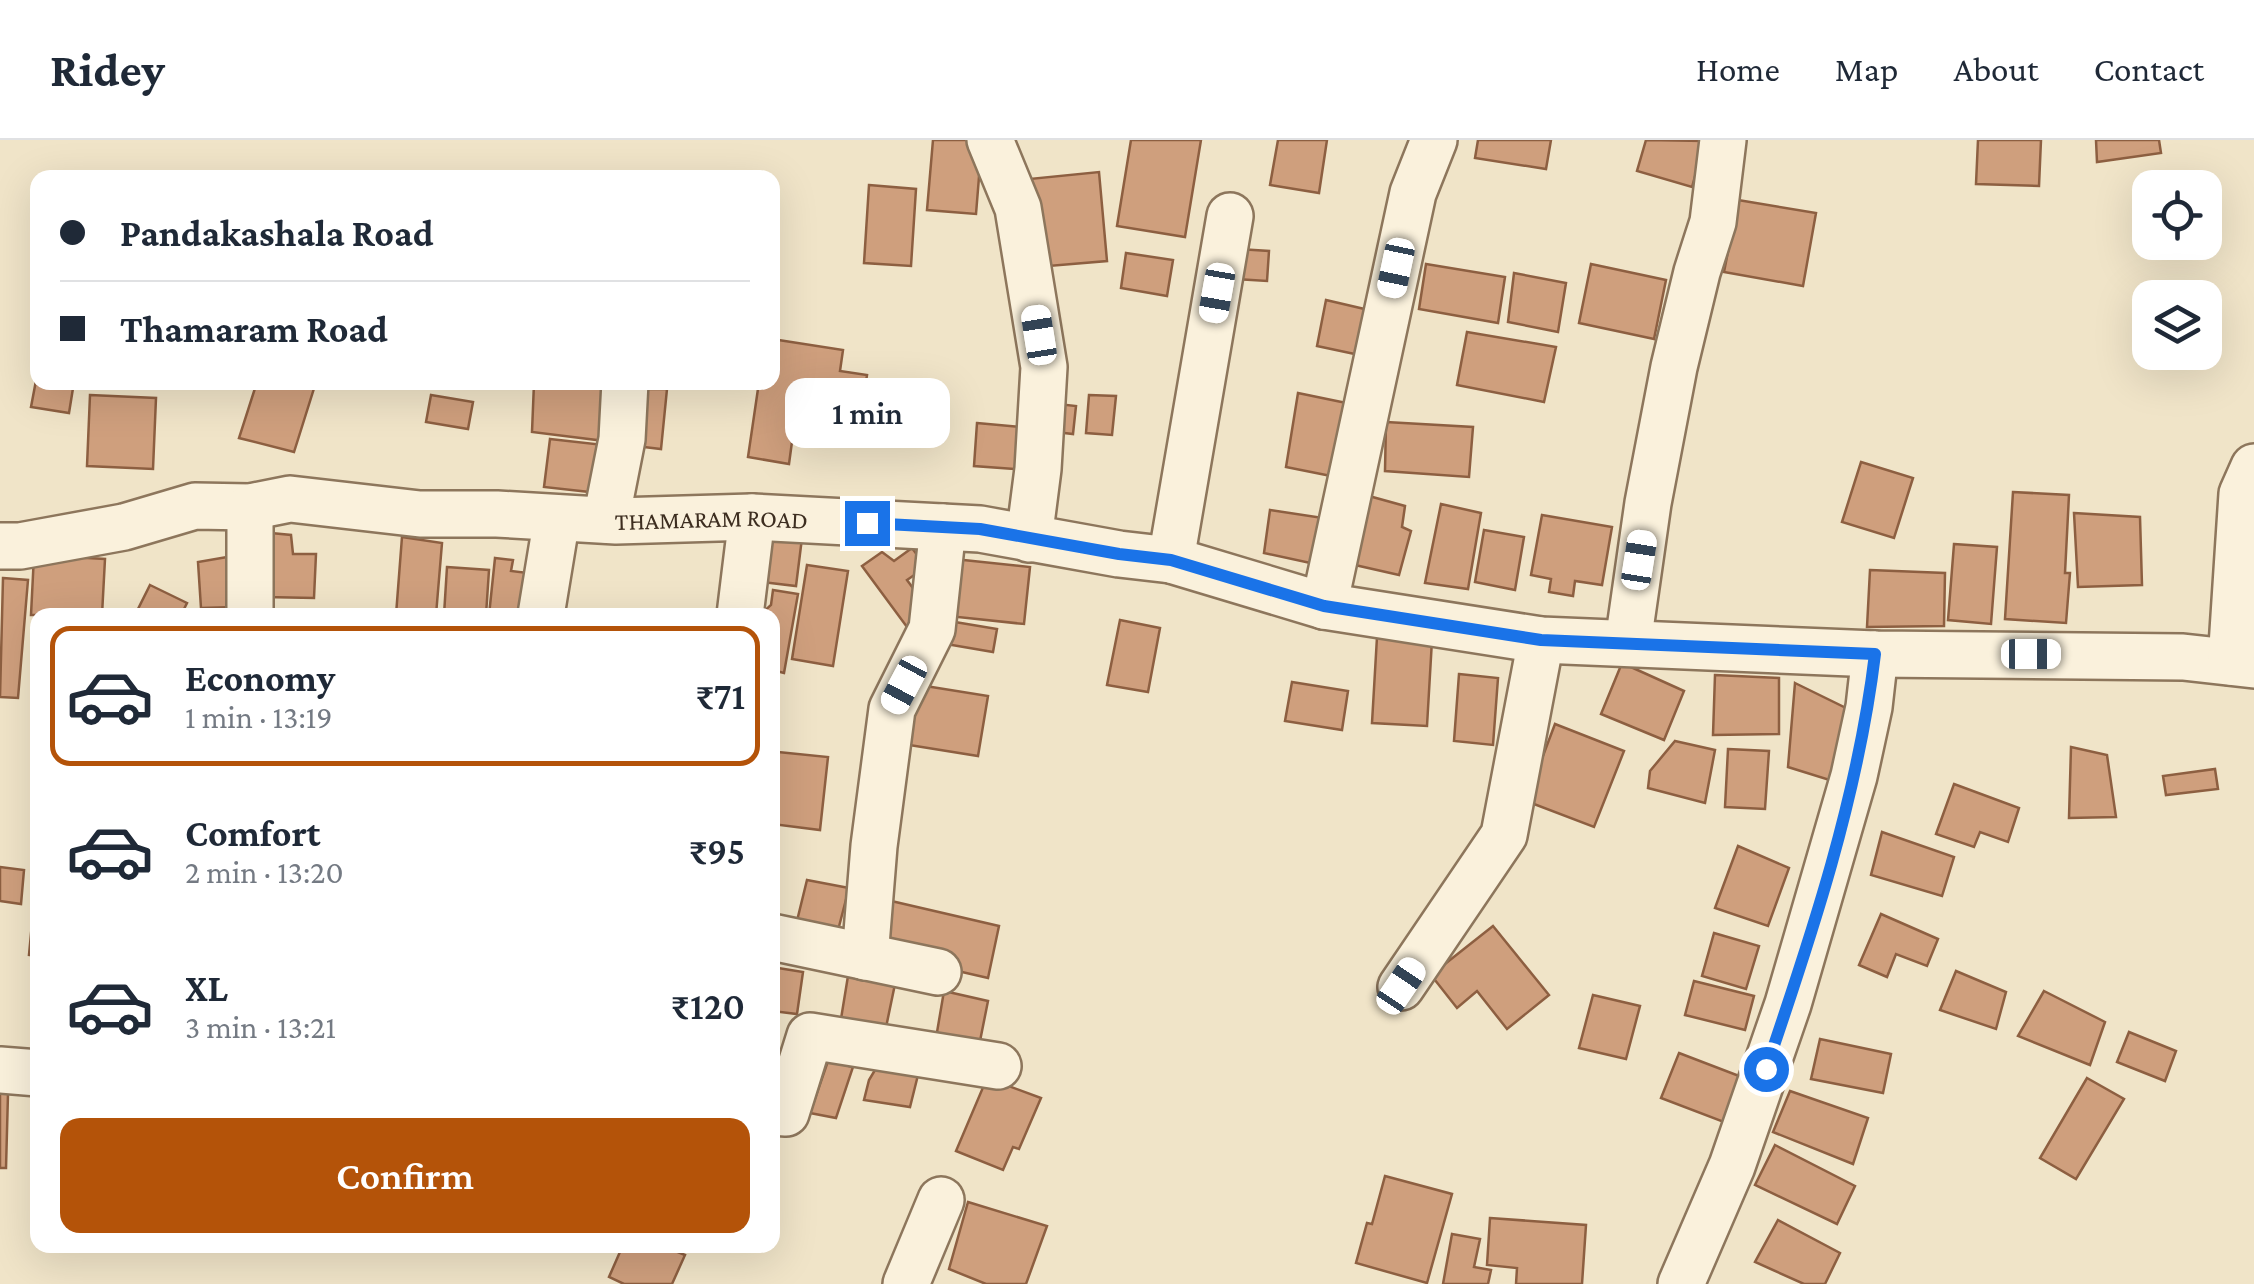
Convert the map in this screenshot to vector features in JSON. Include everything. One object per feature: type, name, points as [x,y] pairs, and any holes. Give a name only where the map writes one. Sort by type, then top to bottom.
[{"type":"street","points":[[990,140],[1018,208],[1044,367],[1038,470],[1029,538]]},
{"type":"street","points":[[1324,606],[1413,194],[1434,140]]},
{"type":"street","points":[[1628,643],[1648,502],[1674,367],[1713,222],[1723,140]]},
{"type":"street","points":[[1171,560],[1230,216]]},
{"type":"street","points":[[606,520],[622,439],[625,390]]},
{"type":"street","points":[[2242,663],[2242,494],[2254,466]]},
{"type":"street","name":"THAMARAM ROAD","points":[[0,546],[124,528],[194,506],[250,507],[290,498],[420,514],[606,520],[752,518],[943,527],[980,529],[1171,560],[1324,606],[1541,640],[1875,654],[2106,654],[2242,663]]},
{"type":"street","points":[[250,507],[250,608]]},
{"type":"street","points":[[542,608],[557,518]]},
{"type":"street","points":[[741,608],[752,518]]},
{"type":"street","points":[[864,956],[892,709],[932,628],[943,527]]},
{"type":"street","points":[[1401,986],[1504,834],[1541,640]]},
{"type":"street","points":[[1680,1284],[1732,1166],[1788,1004],[1854,776],[1875,654]]},
{"type":"street","points":[[780,938],[938,972]]},
{"type":"street","points":[[780,1113],[786,1113],[810,1036],[998,1066]]},
{"type":"street","points":[[0,1070],[30,1073]]},
{"type":"street","points":[[906,1284],[941,1200]]},
{"type":"building","points":[[933,140],[982,140],[976,214],[927,210]]},
{"type":"building","points":[[1131,140],[1201,140],[1185,237],[1117,226]]},
{"type":"building","points":[[1278,140],[1327,140],[1319,193],[1270,185]]},
{"type":"building","points":[[1478,140],[1551,140],[1546,169],[1475,158]]},
{"type":"building","points":[[1646,140],[1705,141],[1692,187],[1637,171]]},
{"type":"building","points":[[1978,140],[2041,140],[2039,186],[1976,184]]},
{"type":"building","points":[[2096,140],[2159,140],[2161,153],[2097,162]]},
{"type":"building","points":[[1099,172],[1107,261],[1037,267],[1029,179]]},
{"type":"building","points":[[869,185],[916,189],[911,266],[864,263]]},
{"type":"building","points":[[1738,200],[1816,213],[1803,286],[1724,272]]},
{"type":"building","points":[[1238,249],[1269,251],[1267,281],[1236,279]]},
{"type":"building","points":[[1126,253],[1173,260],[1167,296],[1121,288]]},
{"type":"building","points":[[1426,264],[1505,277],[1498,323],[1419,309]]},
{"type":"building","points":[[1591,264],[1666,280],[1654,339],[1579,323]]},
{"type":"building","points":[[1514,273],[1566,283],[1558,332],[1508,322]]},
{"type":"building","points":[[1326,300],[1373,311],[1364,356],[1317,346]]},
{"type":"building","points":[[1467,332],[1556,347],[1544,402],[1457,385]]},
{"type":"building","points":[[780,340],[843,350],[840,371],[867,375],[858,437],[794,427],[789,464],[748,457],[758,390],[780,390]]},
{"type":"building","points":[[34,390],[73,390],[69,413],[31,407]]},
{"type":"building","points":[[254,390],[313,390],[294,452],[239,438]]},
{"type":"building","points":[[534,390],[611,390],[605,441],[532,432]]},
{"type":"building","points":[[637,390],[667,390],[661,449],[635,446]]},
{"type":"building","points":[[1298,393],[1356,405],[1341,478],[1286,467]]},
{"type":"building","points":[[90,395],[156,398],[153,469],[87,466]]},
{"type":"building","points":[[431,395],[473,402],[468,429],[426,422]]},
{"type":"building","points":[[1089,395],[1116,396],[1112,435],[1086,433]]},
{"type":"building","points":[[1049,403],[1076,406],[1073,434],[1047,431]]},
{"type":"building","points":[[1386,422],[1473,427],[1469,477],[1385,471]]},
{"type":"building","points":[[977,423],[1032,428],[1028,470],[974,466]]},
{"type":"building","points":[[550,439],[613,446],[608,494],[544,487]]},
{"type":"building","points":[[1861,462],[1913,478],[1894,538],[1842,522]]},
{"type":"building","points":[[2013,492],[2069,495],[2066,623],[2005,619]]},
{"type":"building","points":[[1369,496],[1405,506],[1402,527],[1411,531],[1399,575],[1355,565]]},
{"type":"building","points":[[1441,504],[1481,513],[1468,589],[1425,583]]},
{"type":"building","points":[[1270,510],[1323,518],[1315,564],[1264,553]]},
{"type":"building","points":[[2074,513],[2140,517],[2142,585],[2078,587]]},
{"type":"building","points":[[1542,515],[1612,527],[1602,585],[1575,581],[1573,596],[1549,592],[1551,579],[1531,575]]},
{"type":"building","points":[[1484,530],[1524,537],[1515,590],[1475,582]]},
{"type":"building","points":[[271,533],[291,535],[293,554],[316,554],[314,598],[265,597]]},
{"type":"building","points":[[767,535],[802,538],[796,586],[762,582]]},
{"type":"building","points":[[402,537],[442,543],[437,608],[397,608]]},
{"type":"building","points":[[1954,544],[1997,547],[1991,624],[1948,620]]},
{"type":"building","points":[[912,548],[926,567],[907,580],[929,610],[907,627],[862,566],[882,552],[894,561]]},
{"type":"building","points":[[34,555],[105,559],[102,608],[31,608]]},
{"type":"building","points":[[233,556],[236,607],[201,608],[198,562]]},
{"type":"building","points":[[495,558],[513,560],[511,571],[528,573],[525,608],[490,608]]},
{"type":"building","points":[[954,559],[1030,567],[1024,624],[948,616]]},
{"type":"building","points":[[807,565],[848,571],[833,666],[792,659]]},
{"type":"building","points":[[447,567],[489,570],[486,608],[444,608]]},
{"type":"building","points":[[1870,570],[1945,573],[1944,626],[1867,627]]},
{"type":"building","points":[[3,578],[28,580],[18,698],[0,697]]},
{"type":"building","points":[[150,585],[187,603],[184,608],[138,608]]},
{"type":"building","points":[[773,590],[798,594],[784,673],[780,672],[780,608],[768,608]]},
{"type":"building","points":[[1120,620],[1160,628],[1148,692],[1107,685]]},
{"type":"building","points":[[949,621],[997,629],[993,652],[946,644]]},
{"type":"building","points":[[1377,637],[1432,640],[1427,726],[1372,723]]},
{"type":"building","points":[[1622,663],[1684,691],[1664,740],[1601,714]]},
{"type":"building","points":[[1459,674],[1498,678],[1493,745],[1454,741]]},
{"type":"building","points":[[1715,675],[1779,678],[1779,734],[1713,735]]},
{"type":"building","points":[[1292,682],[1348,691],[1342,730],[1285,721]]},
{"type":"building","points":[[1795,683],[1856,713],[1839,783],[1788,767]]},
{"type":"building","points":[[913,684],[988,696],[978,756],[903,744]]},
{"type":"building","points":[[1555,724],[1624,751],[1594,827],[1526,801]]},
{"type":"building","points":[[1675,741],[1715,750],[1705,803],[1648,788],[1650,771]]},
{"type":"building","points":[[2071,747],[2107,755],[2116,817],[2069,818]]},
{"type":"building","points":[[1728,749],[1769,751],[1765,809],[1725,807]]},
{"type":"building","points":[[780,752],[828,757],[820,830],[780,825]]},
{"type":"building","points":[[2215,769],[2218,789],[2166,795],[2163,776]]},
{"type":"building","points":[[1954,784],[2019,808],[2008,842],[1980,832],[1974,847],[1936,834]]},
{"type":"building","points":[[1882,832],[1954,857],[1942,896],[1871,875]]},
{"type":"building","points":[[1738,846],[1789,868],[1768,926],[1715,908]]},
{"type":"building","points":[[0,867],[24,870],[21,904],[0,901]]},
{"type":"building","points":[[807,880],[849,888],[836,938],[795,929]]},
{"type":"building","points":[[887,900],[999,926],[988,978],[875,952]]},
{"type":"building","points":[[1881,914],[1938,939],[1927,966],[1896,954],[1887,977],[1859,965]]},
{"type":"building","points":[[1493,926],[1549,995],[1507,1029],[1477,991],[1457,1008],[1431,975]]},
{"type":"building","points":[[1714,933],[1759,946],[1746,989],[1702,976]]},
{"type":"building","points":[[780,968],[803,972],[797,1014],[780,1012]]},
{"type":"building","points":[[1956,971],[2006,992],[1996,1029],[1940,1010]]},
{"type":"building","points":[[848,976],[895,984],[884,1037],[839,1031]]},
{"type":"building","points":[[1694,981],[1754,996],[1745,1030],[1685,1015]]},
{"type":"building","points":[[944,991],[988,1001],[978,1051],[935,1044]]},
{"type":"building","points":[[2044,991],[2105,1022],[2090,1065],[2018,1036]]},
{"type":"building","points":[[1593,995],[1640,1006],[1626,1059],[1579,1048]]},
{"type":"building","points":[[2129,1032],[2176,1051],[2165,1081],[2117,1062]]},
{"type":"building","points":[[1820,1039],[1891,1054],[1883,1093],[1811,1079]]},
{"type":"building","points":[[1679,1053],[1747,1079],[1729,1124],[1661,1098]]},
{"type":"building","points":[[828,1061],[853,1067],[836,1118],[810,1113]]},
{"type":"building","points":[[885,1066],[918,1075],[910,1107],[864,1100],[875,1070]]},
{"type":"building","points":[[987,1078],[1041,1098],[1019,1149],[1013,1147],[1003,1170],[956,1151]]},
{"type":"building","points":[[2087,1078],[2124,1099],[2076,1179],[2040,1158]]},
{"type":"building","points":[[1790,1091],[1868,1118],[1853,1164],[1773,1132]]},
{"type":"building","points":[[0,1093],[8,1094],[6,1168],[0,1168]]},
{"type":"building","points":[[1775,1145],[1855,1186],[1837,1224],[1755,1185]]},
{"type":"building","points":[[1385,1176],[1452,1194],[1427,1283],[1356,1263]]},
{"type":"building","points":[[968,1202],[1047,1226],[1026,1284],[986,1284],[949,1269]]},
{"type":"building","points":[[1490,1218],[1586,1225],[1582,1284],[1516,1284],[1517,1268],[1487,1265]]},
{"type":"building","points":[[1778,1220],[1840,1253],[1825,1284],[1804,1284],[1755,1262]]},
{"type":"building","points":[[1452,1234],[1480,1239],[1474,1267],[1491,1270],[1488,1284],[1443,1284]]},
{"type":"building","points":[[620,1253],[685,1255],[672,1284],[624,1284],[609,1277]]},
{"type":"route","points":[[867,523],[980,529],[1171,560],[1324,606],[1541,640],[1875,654],[1854,776],[1829,871],[1766,1069]]}]
